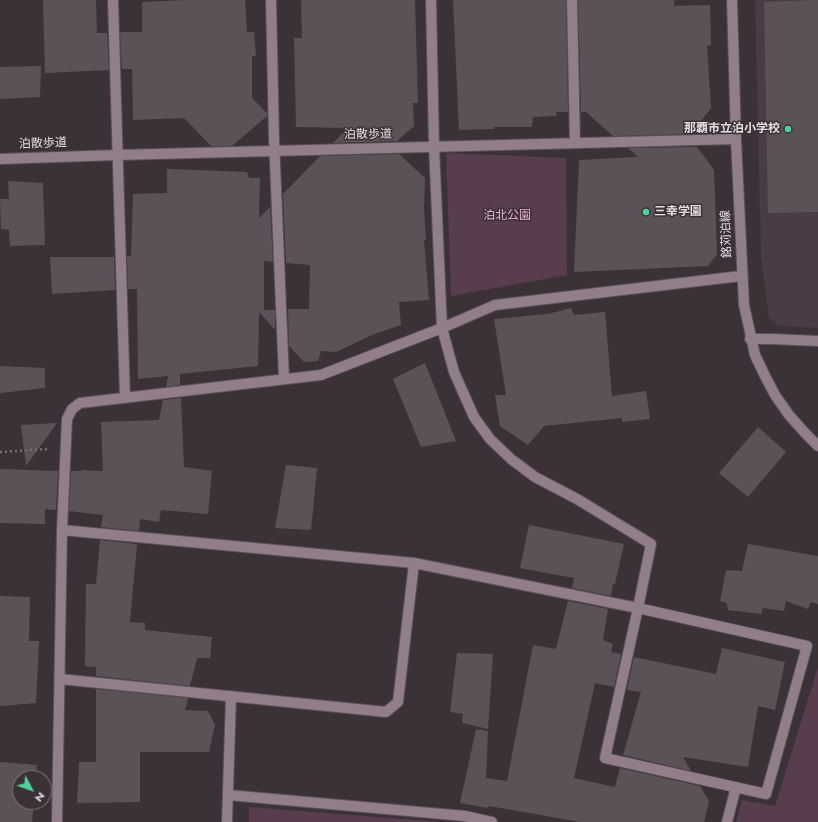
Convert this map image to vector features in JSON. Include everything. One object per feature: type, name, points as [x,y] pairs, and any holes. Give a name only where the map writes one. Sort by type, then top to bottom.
[{"type":"street","points":[[113,0],[125,398]]},
{"type":"street","points":[[271,0],[274,150],[284,379]]},
{"type":"street","points":[[62,530],[414,563],[638,608],[807,646],[766,794],[605,758],[638,608],[651,544],[577,499],[535,477],[511,459],[490,439],[474,417],[454,372],[442,328],[434,146],[431,0]]},
{"type":"street","points":[[572,0],[576,142]]},
{"type":"street","name":"銘苅泊線","points":[[732,0],[741,276],[744,306],[750,339],[755,354],[775,395],[789,415],[818,446]]},
{"type":"street","name":"泊散歩道","points":[[0,159],[274,150],[736,139]]},
{"type":"street","points":[[57,822],[62,530],[67,419],[72,409],[80,403],[321,375],[442,328],[495,305],[741,276]]},
{"type":"street","points":[[750,339],[818,341]]},
{"type":"street","points":[[60,679],[386,712],[398,702],[414,563]]},
{"type":"street","points":[[227,822],[231,696]]},
{"type":"street","points":[[727,822],[736,787]]},
{"type":"street","points":[[228,795],[465,816],[492,822]]},
{"type":"path","points":[[0,452],[66,449]]},
{"type":"shaded area","name":"那覇市立泊小学校","points":[[755,0],[818,0],[818,328],[778,326],[769,318],[761,257]]},
{"type":"green space","name":"泊北公園","points":[[446,153],[566,158],[567,275],[451,296]]},
{"type":"green space","points":[[818,667],[818,822],[736,822],[742,800],[775,806]]},
{"type":"green space","points":[[249,807],[441,822],[249,822]]},
{"type":"building","points":[[43,0],[96,0],[97,33],[107,33],[109,70],[45,73]]},
{"type":"building","points":[[245,0],[247,32],[254,32],[256,56],[252,56],[252,98],[267,113],[267,116],[232,146],[211,146],[184,118],[133,120],[132,69],[122,69],[120,32],[142,32],[142,2]]},
{"type":"building","points":[[301,0],[415,0],[418,103],[413,103],[414,126],[397,141],[333,143],[348,128],[296,127],[294,38],[302,38]]},
{"type":"building","points":[[453,0],[566,0],[568,112],[556,112],[557,116],[533,117],[532,127],[494,127],[494,129],[459,130]]},
{"type":"building","points":[[578,0],[674,0],[674,6],[710,5],[711,46],[707,45],[711,108],[691,134],[613,136],[586,112],[581,112]]},
{"type":"building","points":[[818,0],[818,212],[768,213],[764,2]]},
{"type":"building","points":[[41,66],[40,97],[0,99],[0,67]]},
{"type":"building","name":"三幸学園","points":[[697,147],[714,170],[717,254],[708,266],[574,272],[579,160],[638,157],[628,148]]},
{"type":"building","points":[[399,154],[425,178],[424,208],[426,240],[424,240],[429,300],[399,302],[401,325],[372,335],[336,352],[321,351],[318,361],[304,362],[289,346],[288,309],[309,309],[310,265],[286,263],[283,194],[320,156]]},
{"type":"building","points":[[167,169],[247,172],[249,178],[260,178],[259,218],[270,207],[273,262],[264,261],[264,310],[275,310],[275,330],[259,312],[258,366],[180,374],[180,385],[166,387],[168,376],[138,379],[137,289],[128,289],[127,256],[131,256],[133,194],[167,193]]},
{"type":"building","points":[[8,181],[43,183],[45,245],[10,246],[9,230],[1,229],[0,199],[9,199]]},
{"type":"building","points":[[50,257],[114,257],[115,290],[52,294]]},
{"type":"building","points":[[571,308],[574,315],[605,312],[612,396],[646,391],[650,419],[622,422],[622,418],[544,426],[528,445],[500,426],[495,395],[506,395],[494,319],[548,314]]},
{"type":"building","points":[[425,363],[456,441],[421,447],[393,379]]},
{"type":"building","points":[[0,366],[45,368],[45,388],[0,393]]},
{"type":"building","points":[[181,398],[184,467],[212,471],[208,514],[161,510],[159,522],[140,519],[139,531],[101,527],[103,515],[69,511],[71,471],[103,471],[101,422],[159,420],[163,400]]},
{"type":"building","points":[[57,423],[26,466],[21,425]]},
{"type":"building","points":[[758,427],[786,452],[748,497],[719,473]]},
{"type":"building","points":[[286,465],[317,468],[311,530],[275,528]]},
{"type":"building","points":[[0,469],[58,471],[56,510],[45,509],[45,524],[0,523]]},
{"type":"building","points":[[529,525],[624,544],[611,596],[572,588],[574,578],[520,568]]},
{"type":"building","points":[[100,540],[137,544],[130,622],[145,623],[145,630],[212,637],[210,658],[197,658],[190,686],[96,676],[96,667],[85,666],[86,584],[96,584]]},
{"type":"building","points":[[748,544],[818,556],[818,604],[811,602],[808,609],[786,601],[784,611],[763,608],[761,614],[728,610],[727,603],[720,601],[726,570],[742,571]]},
{"type":"building","points":[[0,596],[30,597],[29,641],[39,641],[36,703],[0,706]]},
{"type":"building","points":[[568,601],[608,609],[603,640],[613,644],[611,652],[621,654],[614,687],[595,683],[574,778],[615,787],[620,768],[700,786],[709,801],[704,822],[580,822],[489,806],[487,808],[460,803],[476,729],[488,731],[486,778],[507,781],[533,645],[556,649]]},
{"type":"building","points":[[722,648],[785,662],[775,710],[758,706],[748,767],[683,757],[691,771],[623,755],[641,692],[627,690],[634,657],[716,674]]},
{"type":"building","points":[[457,653],[493,654],[488,729],[462,723],[463,714],[450,712]]},
{"type":"building","points":[[96,689],[188,698],[185,710],[208,711],[215,725],[209,752],[140,752],[140,802],[77,803],[79,762],[96,762]]},
{"type":"building","points":[[0,762],[37,765],[37,770],[12,770],[12,810],[33,810],[32,822],[0,822]]},
{"type":"place","name":"那覇市立泊小学校","points":[[788,129]]},
{"type":"place","name":"三幸学園","points":[[646,212]]}]
